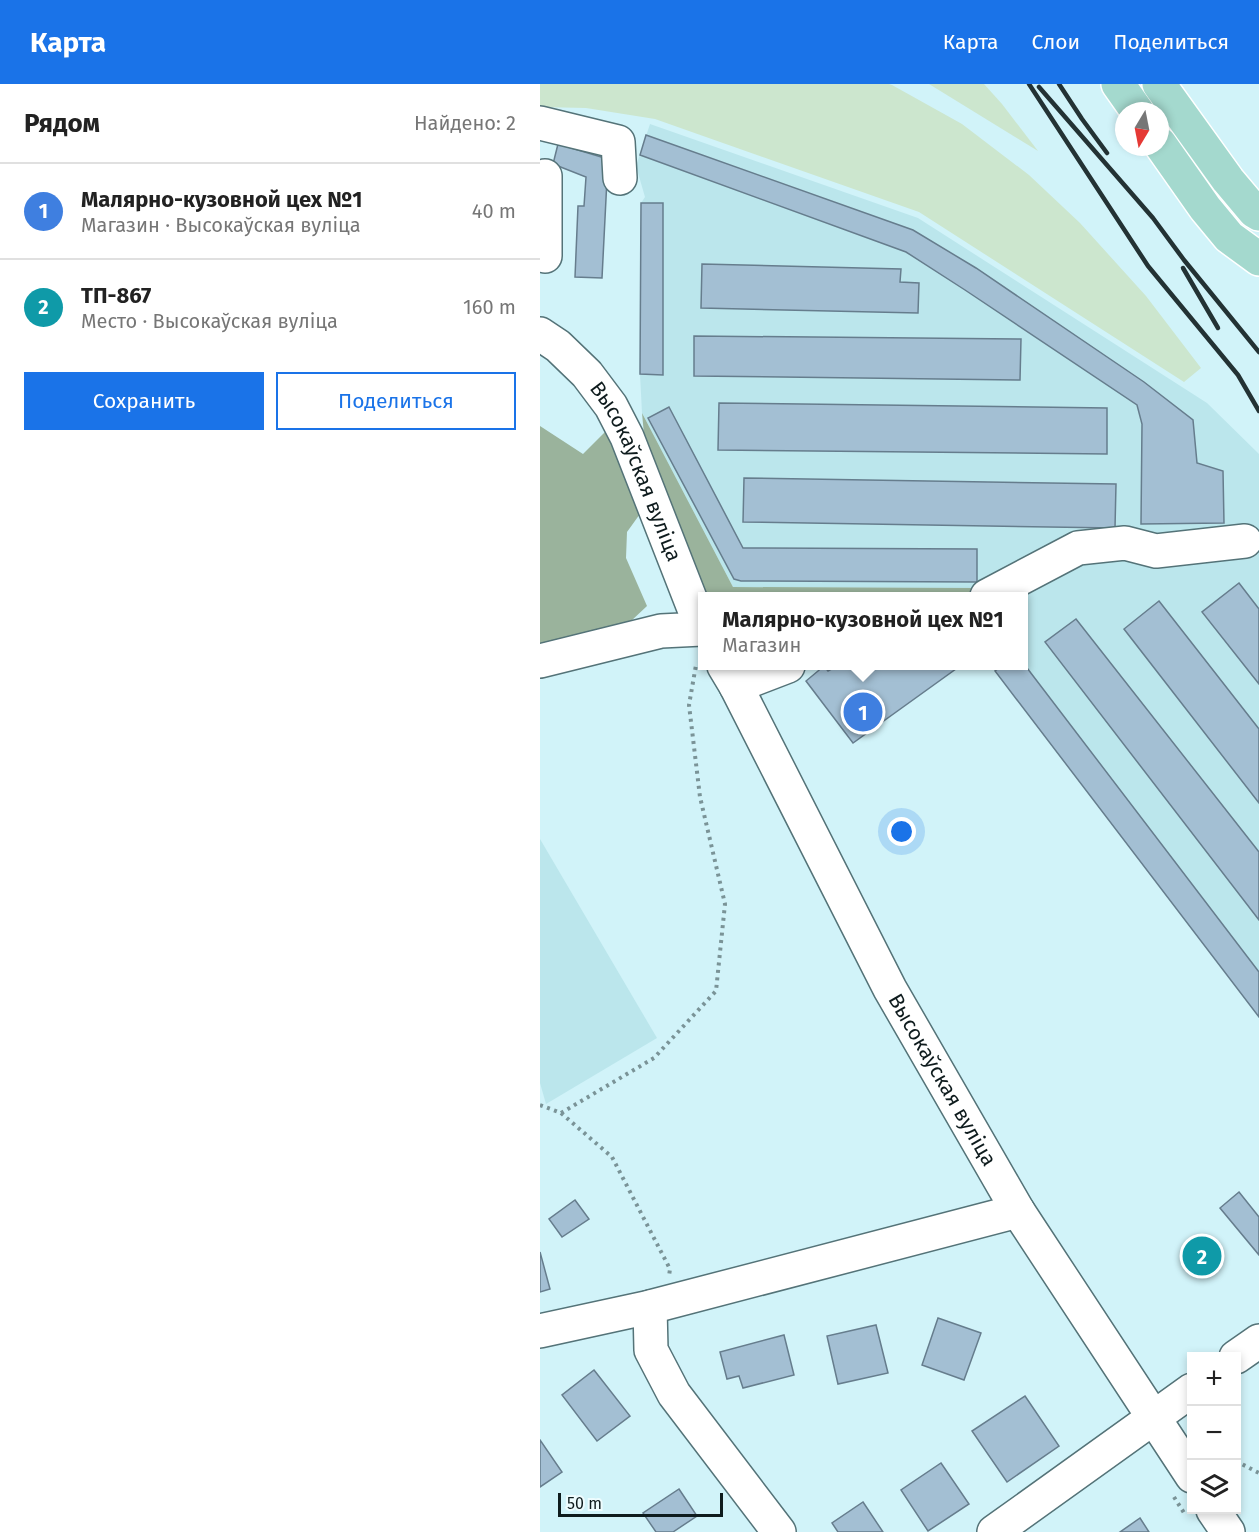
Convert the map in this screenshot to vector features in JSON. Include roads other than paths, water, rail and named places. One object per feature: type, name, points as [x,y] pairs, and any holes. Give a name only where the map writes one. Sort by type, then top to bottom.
[{"type":"main road","points":[[1118,84],[1131,102]]},
{"type":"main road","points":[[1159,84],[1228,180],[1259,214]]},
{"type":"main road","points":[[1168,156],[1205,208],[1229,237],[1259,260]]},
{"type":"street","points":[[545,256],[542,123],[618,142],[620,178]]},
{"type":"street","name":"Высокаўская вуліца","points":[[540,334],[558,346],[588,374],[611,406],[627,437],[698,619]]},
{"type":"street","points":[[996,592],[1078,548],[1125,543],[1156,551],[1245,541]]},
{"type":"street","points":[[540,661],[661,631],[698,629]]},
{"type":"street","points":[[730,676],[765,670]]},
{"type":"street","name":"Высокаўская вуліца","points":[[730,676],[890,989],[1018,1211],[1187,1470]]},
{"type":"street","points":[[540,1331],[650,1307],[1018,1211]]},
{"type":"street","points":[[650,1307],[651,1350],[674,1394],[779,1532]]},
{"type":"street","points":[[1241,1354],[1259,1341]]},
{"type":"street","points":[[994,1532],[1187,1393]]},
{"type":"street","points":[[1216,1514],[1228,1532]]},
{"type":"railway","points":[[1029,84],[1148,266],[1238,375],[1259,411]]},
{"type":"railway","points":[[1059,84],[1107,153]]},
{"type":"railway","points":[[1039,87],[1153,218],[1259,352]]},
{"type":"railway","points":[[1183,268],[1218,328]]},
{"type":"place","name":"Малярно-кузовной цех №1","points":[[863,712]]},
{"type":"place","name":"ТП-867","points":[[1202,1256]]}]
